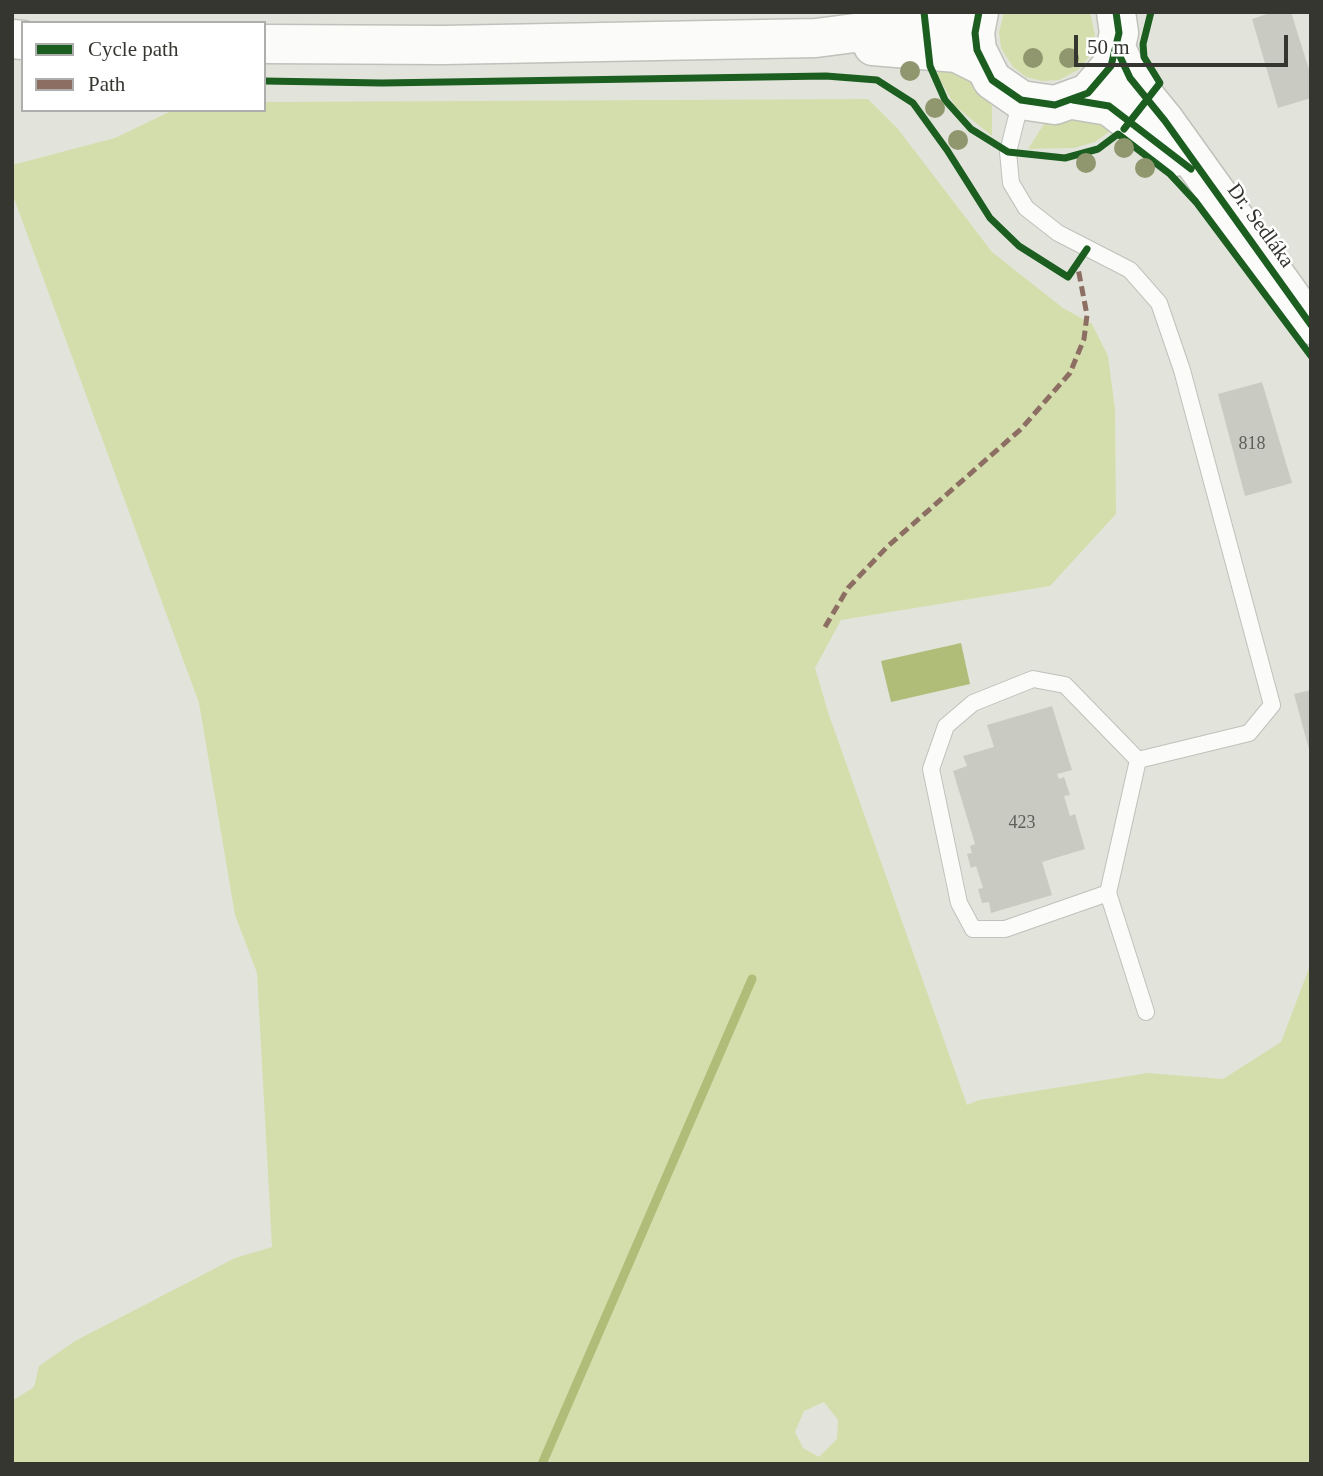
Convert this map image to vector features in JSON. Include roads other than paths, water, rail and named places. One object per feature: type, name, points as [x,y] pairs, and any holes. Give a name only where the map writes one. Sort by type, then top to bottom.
[{"type":"main road","points":[[266,44],[444,45],[816,38],[924,24],[963,12]]},
{"type":"main road","points":[[979,12],[975,33],[983,66]]},
{"type":"main road","name":"Dr. Sedláka","points":[[1116,12],[1117,50],[1130,78],[1165,121],[1205,181],[1311,325]]},
{"type":"main road","points":[[816,38],[895,50],[957,53],[983,66]]},
{"type":"main road","name":"Dr. Sedláka","points":[[983,66],[992,80],[1021,100],[1055,105],[1073,100],[1101,81],[1117,50]]},
{"type":"main road","name":"Dr. Sedláka","points":[[1073,100],[1108,106],[1205,181]]},
{"type":"lane","points":[[1021,100],[1008,152],[1011,183],[1026,208],[1058,233],[1130,270],[1159,303],[1182,370],[1272,705],[1249,733],[1138,760]]},
{"type":"lane","points":[[1108,893],[1005,929],[973,929],[959,903],[931,769],[946,726],[973,703],[1033,679],[1065,685],[1138,760]]},
{"type":"lane","points":[[1138,760],[1108,893],[1146,1012]]},
{"type":"waterway","points":[[542,1464],[752,979]]}]
